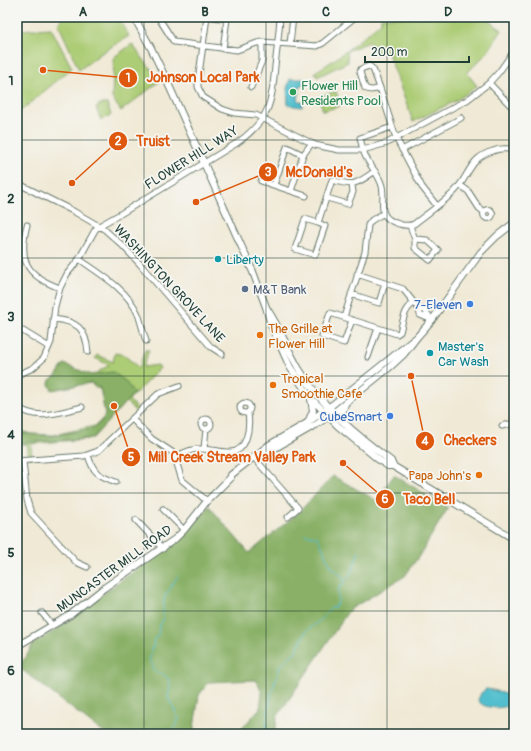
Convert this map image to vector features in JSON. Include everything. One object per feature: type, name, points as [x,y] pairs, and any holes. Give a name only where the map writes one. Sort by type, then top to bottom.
[{"type":"main road","points":[[134,17],[152,48],[253,272],[266,307],[298,368],[338,426],[388,466],[393,466],[514,539]]},
{"type":"main road","points":[[328,412],[346,403],[404,354],[432,320],[481,252],[497,236],[514,223]]},
{"type":"main road","points":[[266,307],[268,318],[287,362],[296,378],[310,397],[391,461],[393,466]]},
{"type":"main road","points":[[328,412],[338,401],[417,337]]},
{"type":"main road","points":[[307,423],[313,410],[310,397]]},
{"type":"main road","points":[[320,398],[338,401]]},
{"type":"main road","points":[[346,403],[342,413],[346,425]]},
{"type":"main road","name":"MUNCASTER MILL ROAD","points":[[17,646],[70,615],[104,588],[163,548],[184,530],[207,502],[231,477],[231,475],[258,453],[328,412]]},
{"type":"main road","name":"MUNCASTER MILL ROAD","points":[[231,477],[233,478],[266,452],[317,424],[328,412]]},
{"type":"main road","points":[[317,424],[330,424],[338,426]]},
{"type":"street","points":[[158,17],[174,42],[203,47],[240,50],[262,42],[317,46],[323,43],[355,17]]},
{"type":"street","points":[[207,17],[198,81],[198,87],[203,97],[211,104],[228,111],[252,113],[311,144],[335,150],[363,150],[387,143],[467,100],[489,83],[500,72],[514,51]]},
{"type":"street","points":[[214,17],[227,19],[223,49]]},
{"type":"street","name":"FLOWER HILL WAY","points":[[99,226],[247,136],[263,118],[273,94],[280,17]]},
{"type":"street","points":[[290,44],[293,17]]},
{"type":"street","points":[[251,88],[262,61],[262,42]]},
{"type":"street","points":[[380,88],[374,90],[365,88],[360,72],[361,69],[369,66],[374,69],[396,138],[422,187],[437,206]]},
{"type":"street","points":[[489,83],[514,109]]},
{"type":"street","points":[[402,150],[461,118]]},
{"type":"street","points":[[392,127],[360,138],[366,158],[383,186],[382,204],[384,213],[395,223],[410,226],[437,206],[460,185],[473,163],[479,157],[499,148],[514,150]]},
{"type":"street","points":[[291,191],[303,155],[311,144]]},
{"type":"street","points":[[274,185],[287,147],[303,155]]},
{"type":"street","points":[[318,223],[332,180],[352,185],[375,171]]},
{"type":"street","points":[[261,180],[306,196]]},
{"type":"street","name":"WASHINGTON GROVE LANE","points":[[17,183],[99,226],[123,246],[211,347],[222,354]]},
{"type":"street","points":[[327,198],[348,204],[353,192],[352,185]]},
{"type":"street","points":[[460,185],[468,191],[479,208],[484,212]]},
{"type":"street","points":[[344,317],[365,252],[368,226],[372,220],[384,213]]},
{"type":"street","points":[[305,219],[318,223],[326,226],[315,255],[295,249],[305,219]]},
{"type":"street","points":[[28,225],[23,247],[24,256],[29,268],[40,279],[60,288]]},
{"type":"street","points":[[17,375],[27,372],[39,364],[49,347],[52,337],[55,306],[60,288],[67,274],[79,259],[95,230],[99,226]]},
{"type":"street","points":[[410,226],[415,239],[415,248],[430,260],[438,250],[427,240],[415,239]]},
{"type":"street","points":[[79,259],[119,288],[127,296],[138,315],[146,341]]},
{"type":"street","points":[[358,274],[403,289],[419,309],[425,310],[432,320]]},
{"type":"street","points":[[351,294],[379,303],[385,283]]},
{"type":"street","points":[[352,320],[344,343],[322,336],[330,313],[397,334],[399,333],[407,309],[414,303]]},
{"type":"street","points":[[54,319],[70,321],[80,328],[86,335],[88,352]]},
{"type":"street","points":[[368,357],[378,328]]},
{"type":"street","points":[[23,331],[49,347]]},
{"type":"street","points":[[17,461],[88,455],[102,448],[158,394],[179,386]]},
{"type":"street","points":[[17,406],[26,412],[36,414],[53,414],[82,407]]},
{"type":"street","points":[[175,457],[191,450],[204,449],[230,452],[238,450],[246,439],[248,413]]},
{"type":"street","points":[[132,419],[152,439],[170,449],[175,457],[182,480],[207,502]]},
{"type":"street","points":[[502,426],[514,423]]},
{"type":"street","points":[[204,449],[206,429]]},
{"type":"street","points":[[88,455],[96,472],[103,478],[116,482]]},
{"type":"street","points":[[256,460],[298,508],[288,517]]},
{"type":"street","points":[[23,461],[27,500],[31,513],[76,562],[87,567]]},
{"type":"street","points":[[163,509],[184,530]]},
{"type":"street","points":[[136,520],[163,548]]},
{"type":"street","points":[[42,612],[52,626]]},
{"type":"green space","points":[[64,17],[118,17],[129,36],[103,52],[79,70],[58,23]]},
{"type":"green space","points":[[381,17],[483,17],[502,30],[487,53],[467,73],[477,86],[457,100],[413,122],[387,50],[375,54],[369,42],[347,51],[348,62],[317,77],[315,72],[341,55],[381,22]]},
{"type":"green space","points":[[17,28],[19,30],[51,28],[72,68],[17,114]]},
{"type":"green space","points":[[132,44],[160,81],[121,111],[112,98],[114,57]]},
{"type":"green space","points":[[336,91],[340,106],[323,111],[319,97]]},
{"type":"green space","points":[[107,104],[111,115],[101,120],[96,108],[99,107],[98,105]]},
{"type":"green space","points":[[145,350],[149,350],[143,367],[158,365],[160,368],[129,400],[138,410],[136,412],[126,402],[88,439],[31,444],[32,458],[29,458],[27,444],[17,445],[17,430],[31,434],[53,435],[95,426],[107,414],[101,390],[93,386],[90,377],[109,365],[95,358],[97,355],[113,362],[115,353],[124,355],[139,368]]},
{"type":"green space","points":[[64,364],[91,375],[113,372],[125,381],[134,393],[93,438],[17,443],[17,432],[52,436],[92,429],[101,422],[105,415],[100,388],[91,383],[52,390],[49,384],[50,380],[56,376]]},
{"type":"green space","points":[[394,475],[448,508],[405,576],[349,610],[277,717],[275,734],[237,734],[260,708],[262,693],[256,680],[209,682],[199,695],[193,734],[105,734],[17,666],[26,657],[33,644],[56,630],[120,581],[179,541],[209,506],[249,553],[298,513],[333,476],[376,500]]},
{"type":"water","points":[[290,79],[304,79],[305,84],[300,85],[298,101],[303,102],[302,107],[288,105],[287,88]]},
{"type":"water","points":[[486,689],[497,691],[509,696],[512,698],[513,704],[499,708],[484,706],[478,700],[481,693]]},
{"type":"waterway","points":[[255,17],[255,20],[259,22]]},
{"type":"waterway","points":[[305,534],[318,537],[327,559],[344,581]]},
{"type":"waterway","points":[[266,734],[271,694],[280,666],[296,651],[306,631],[320,620],[331,608],[335,607],[338,602],[338,590],[351,573],[359,551]]},
{"type":"waterway","points":[[172,734],[179,719],[168,698],[170,683],[167,677],[153,671],[153,665],[149,660],[154,640],[158,635],[159,627],[164,618],[163,610],[165,595],[178,576]]},
{"type":"place","name":"Johnson Local Park","points":[[43,70]]},
{"type":"place","name":"Flower Hill Residents Pool","points":[[293,92]]},
{"type":"place","name":"Truist","points":[[72,183]]},
{"type":"place","name":"McDonald's","points":[[196,202]]},
{"type":"place","name":"Liberty","points":[[218,259]]},
{"type":"place","name":"M&T Bank","points":[[245,289]]},
{"type":"place","name":"7-Eleven","points":[[470,304]]},
{"type":"place","name":"The Grille at Flower Hill","points":[[260,335]]},
{"type":"place","name":"Master's Car Wash","points":[[430,353]]},
{"type":"place","name":"Checkers","points":[[411,376]]},
{"type":"place","name":"Tropical Smoothie Cafe","points":[[273,385]]},
{"type":"place","name":"Mill Creek Stream Valley Park","points":[[114,406]]},
{"type":"place","name":"CubeSmart","points":[[390,416]]},
{"type":"place","name":"Taco Bell","points":[[343,463]]},
{"type":"place","name":"Papa John's","points":[[479,475]]}]
